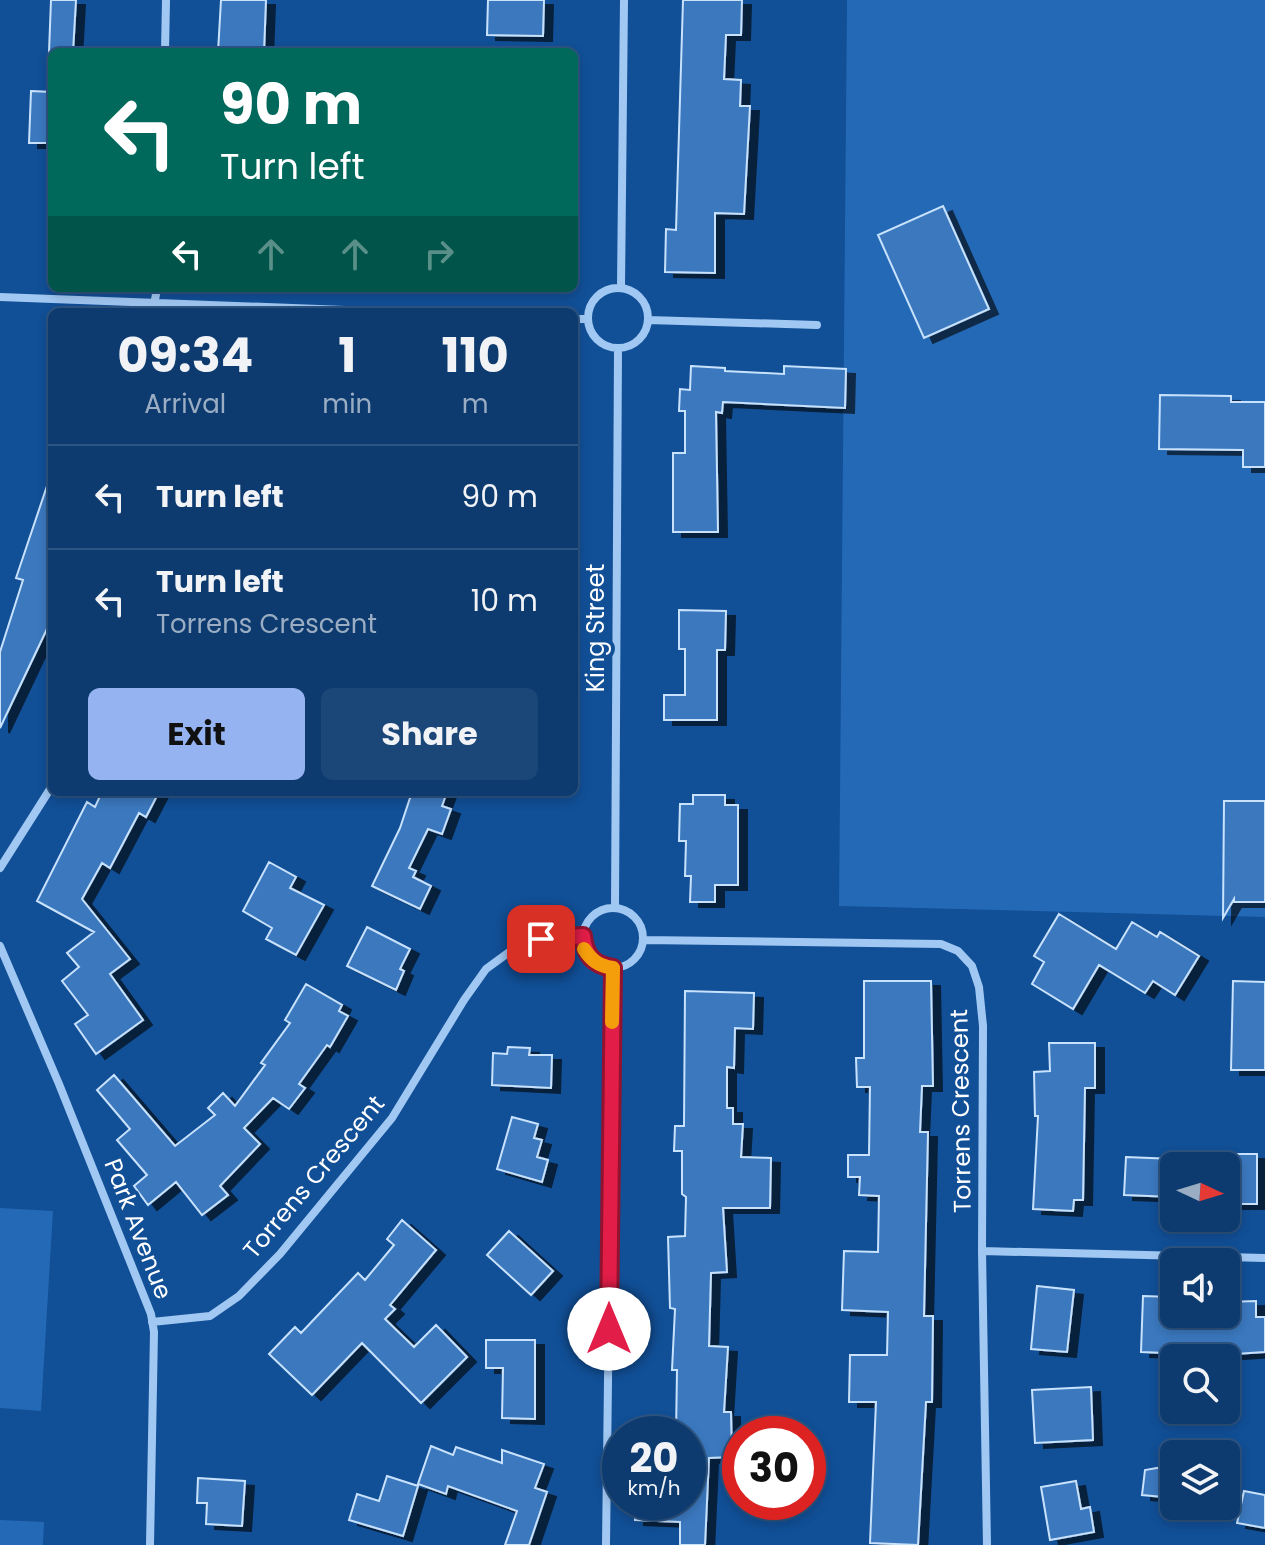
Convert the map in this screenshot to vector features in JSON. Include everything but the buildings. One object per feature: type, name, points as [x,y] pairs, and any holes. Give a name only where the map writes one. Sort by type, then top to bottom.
[{"type":"street","points":[[165,48],[166,0]]},
{"type":"street","points":[[621,287],[624,0]]},
{"type":"street","points":[[621,287],[632,291],[644,302],[648,320],[644,333],[637,341],[618,348],[596,339],[587,319],[595,297],[606,290],[621,287]]},
{"type":"street","points":[[0,297],[203,308]]},
{"type":"street","points":[[578,319],[587,319]]},
{"type":"street","points":[[648,320],[817,325]]},
{"type":"street","name":"King Street","points":[[615,908],[618,348]]},
{"type":"street","points":[[0,868],[48,792]]},
{"type":"street","points":[[615,908],[628,911],[639,922],[643,940],[639,953],[632,961],[613,968],[601,966],[591,959],[584,949],[583,936],[590,917],[601,909],[615,908]]},
{"type":"street","name":"Torrens Crescent","points":[[152,1322],[210,1316],[239,1296],[280,1254],[392,1118],[486,969],[512,950],[541,939],[583,936]]},
{"type":"street","name":"Torrens Crescent","points":[[643,940],[941,944],[958,951],[972,966],[979,987],[983,1026],[982,1251],[987,1545]]},
{"type":"street","name":"Park Avenue","points":[[0,946],[110,1209],[152,1322],[150,1545]]},
{"type":"street","points":[[606,1545],[613,968]]},
{"type":"street","points":[[982,1251],[1265,1258]]},
{"type":"shaded area","points":[[847,0],[1265,0],[1265,917],[839,906]]},
{"type":"shaded area","points":[[0,1208],[53,1211],[41,1411],[0,1408]]},
{"type":"shaded area","points":[[0,1520],[44,1522],[43,1545],[0,1545]]},
{"type":"slow traffic","points":[[584,949],[601,966],[613,968],[612,1022]]},
{"type":"route","points":[[541,939],[583,936],[584,949],[591,959],[601,966],[613,968],[609,1329]]}]
